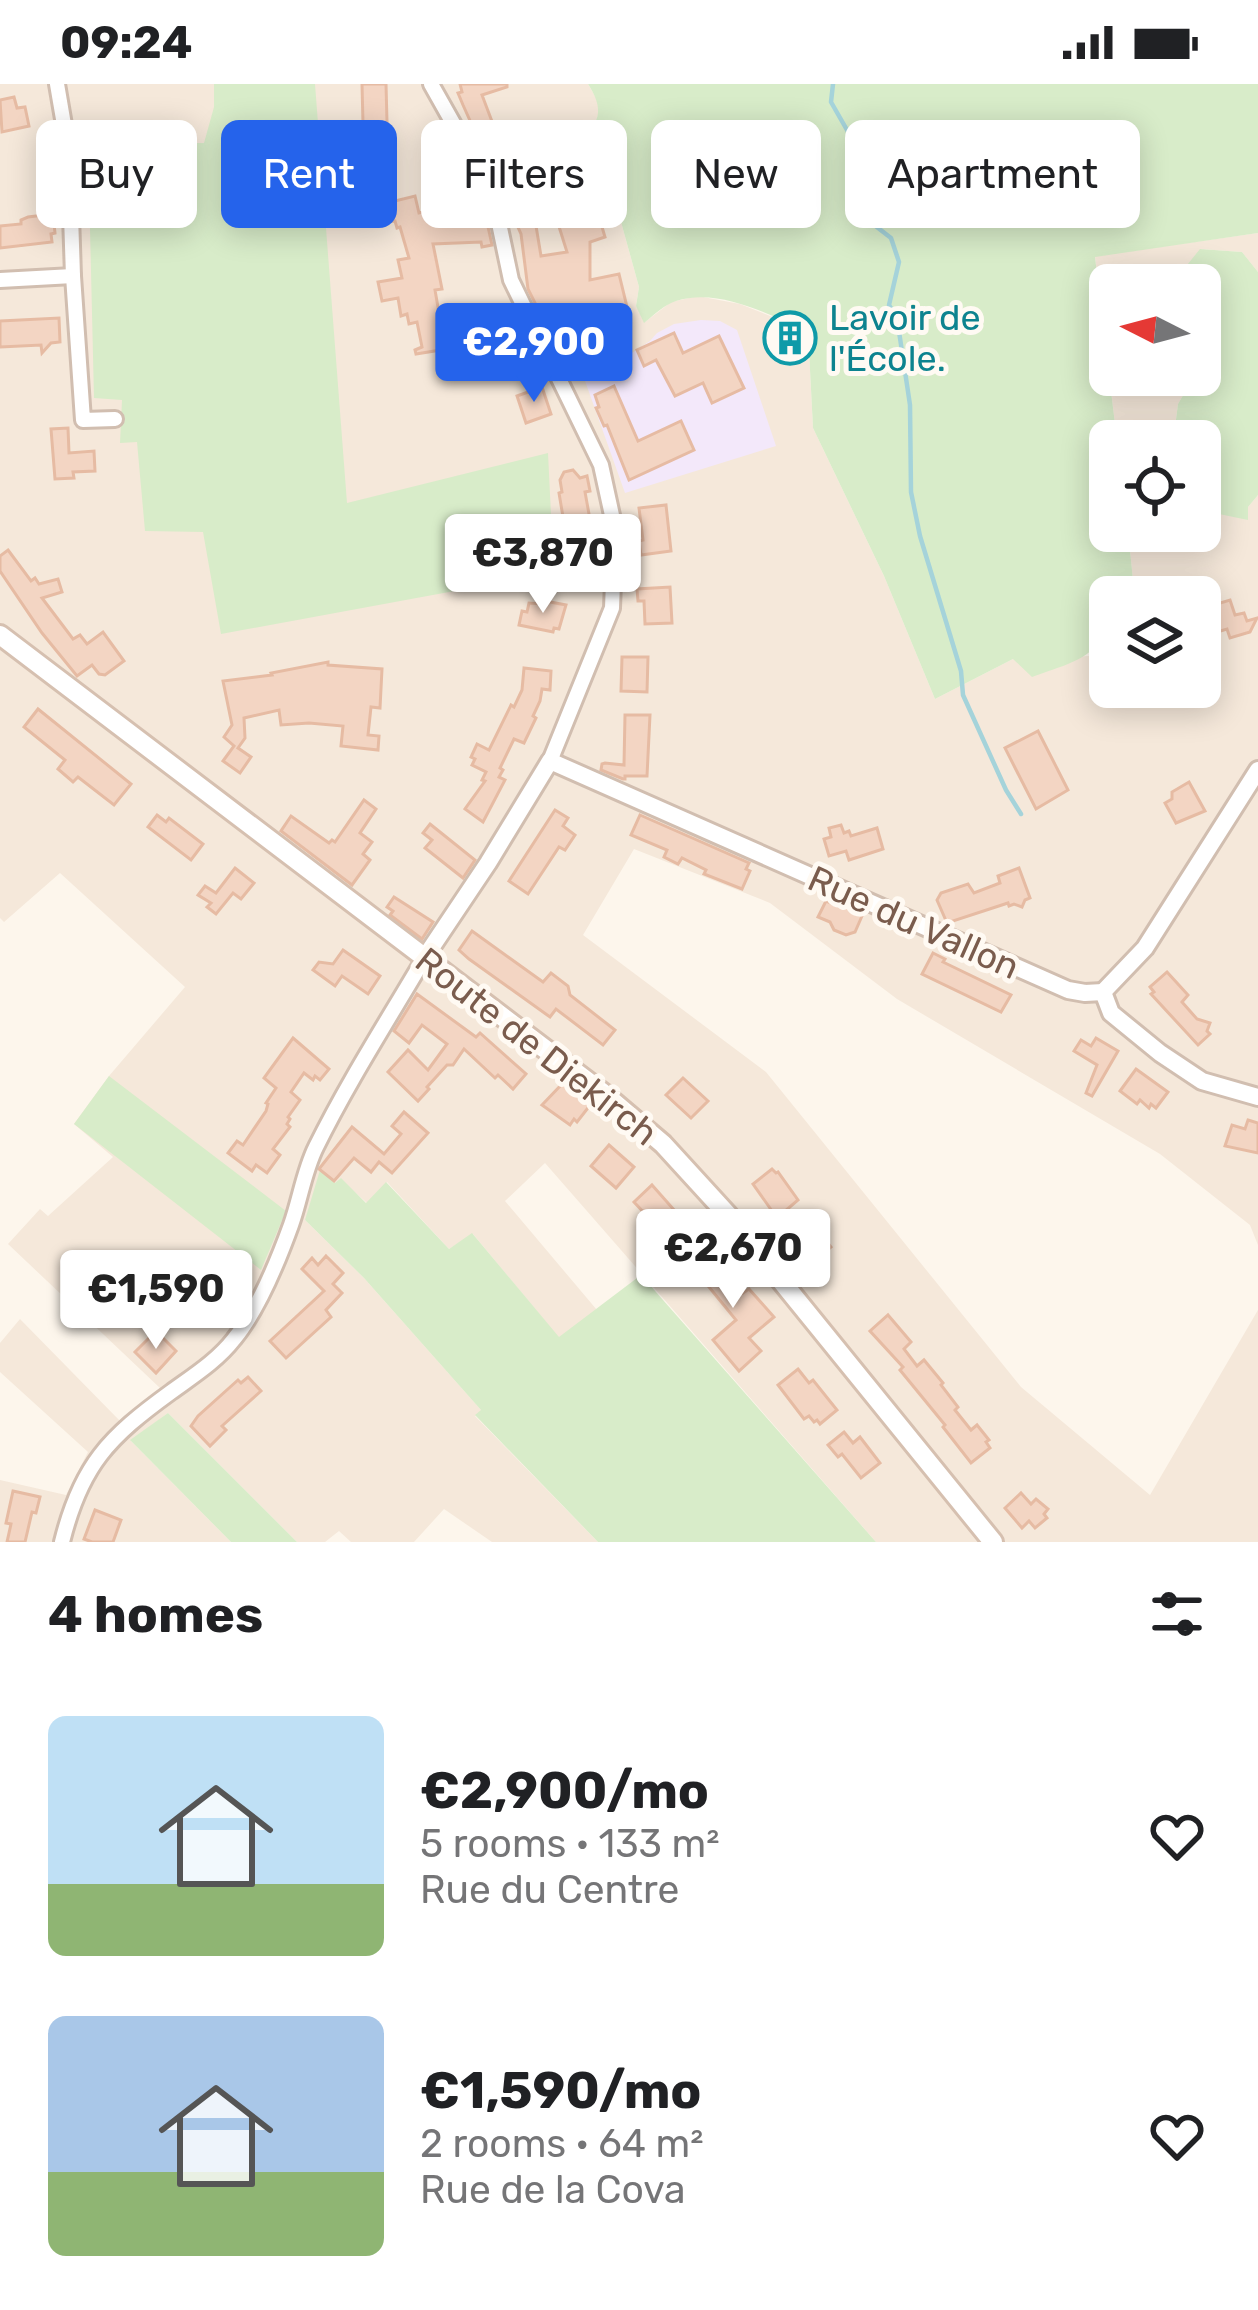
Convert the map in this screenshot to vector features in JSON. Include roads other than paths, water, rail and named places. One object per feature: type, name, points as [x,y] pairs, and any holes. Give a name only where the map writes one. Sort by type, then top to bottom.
[{"type":"main road","name":"Route de Diekirch","points":[[0,635],[603,1093],[663,1144],[727,1214],[993,1542]]},
{"type":"street","points":[[57,84],[69,154],[82,420],[115,419]]},
{"type":"street","points":[[62,1542],[94,1460],[124,1429],[208,1365],[251,1315],[290,1228],[314,1151],[424,957],[550,761],[612,608],[615,530],[601,465],[512,280],[496,209],[431,84]]},
{"type":"street","points":[[0,280],[73,276]]},
{"type":"street","name":"Rue du Vallon","points":[[550,761],[1068,990],[1103,992]]},
{"type":"street","points":[[1258,770],[1145,948],[1103,992],[1111,1013],[1160,1053],[1202,1081],[1258,1097]]},
{"type":"waterway","points":[[833,84],[831,102],[851,137],[849,183],[859,190],[860,214],[891,238],[899,262],[889,305],[897,318],[910,405],[911,492],[920,536],[961,671],[963,695],[1021,814]]},
{"type":"place","name":"Lavoir de l'École.","points":[[790,338]]}]
